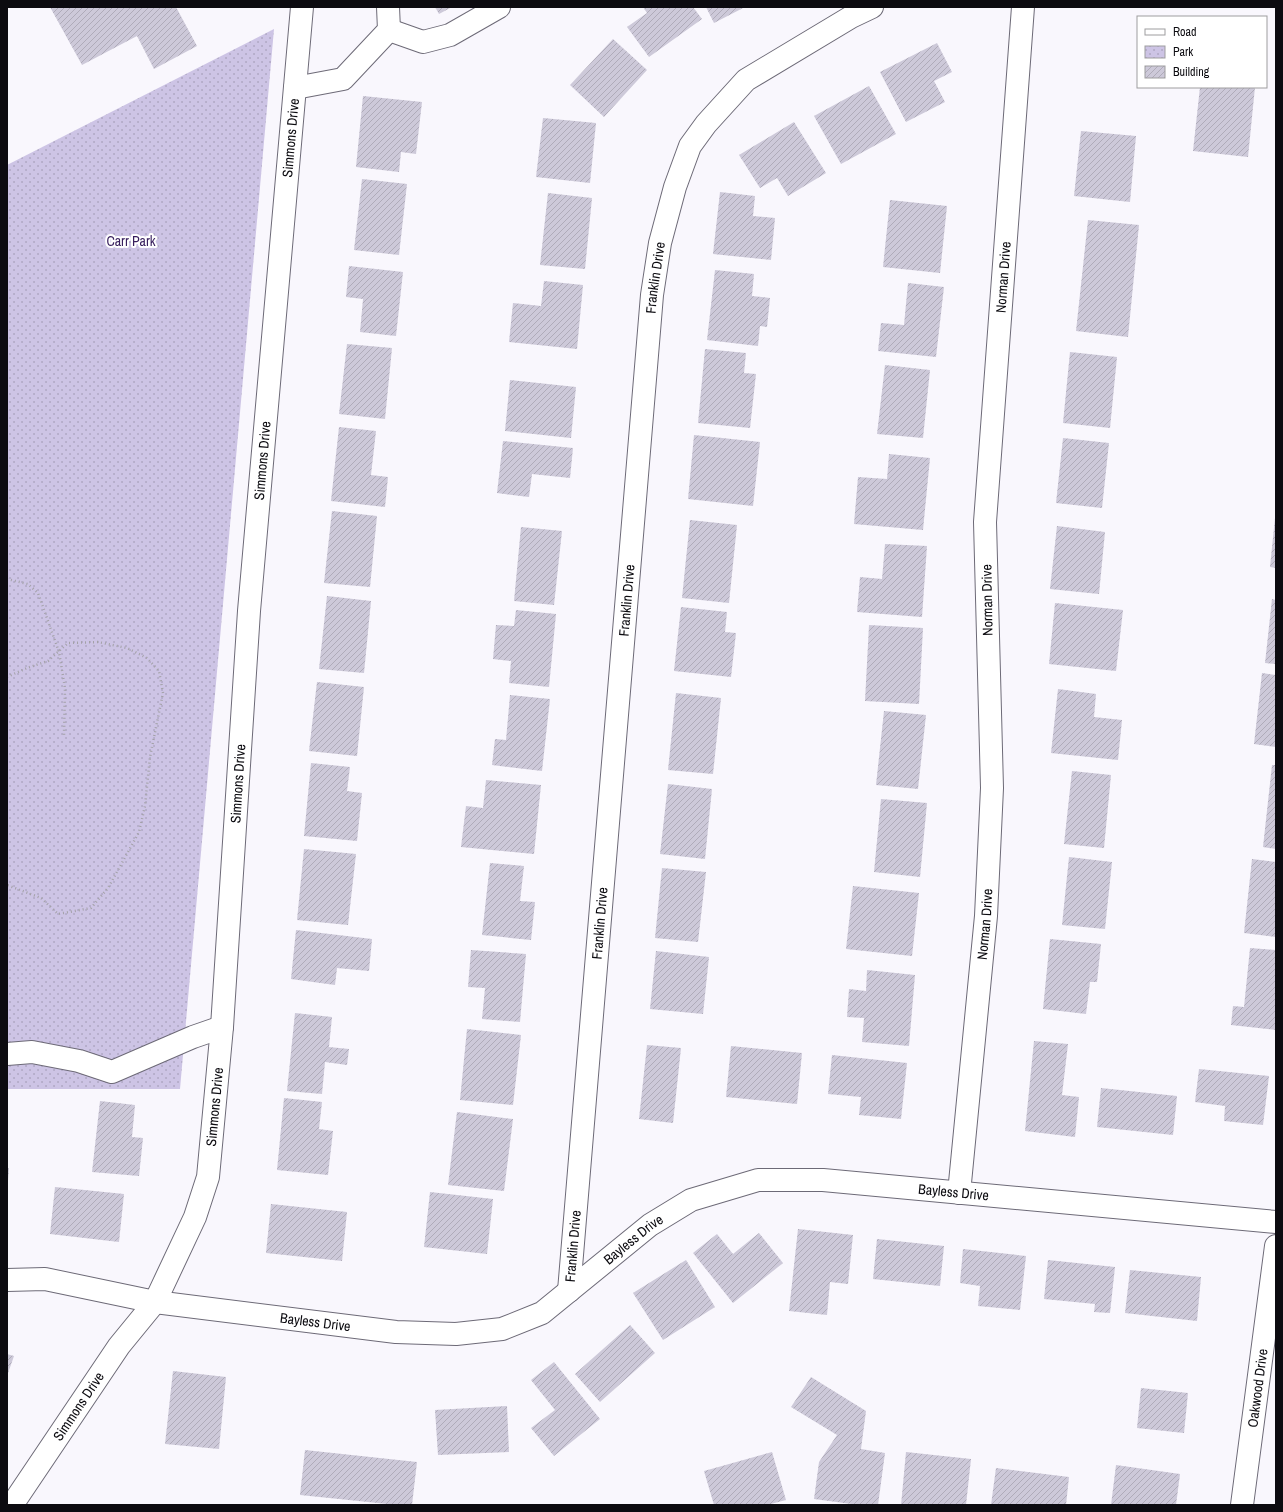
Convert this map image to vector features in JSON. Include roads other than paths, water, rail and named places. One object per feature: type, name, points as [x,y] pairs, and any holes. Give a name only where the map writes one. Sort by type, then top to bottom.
[{"type":"street","name":"Simmons Drive","points":[[12,1505],[119,1346],[155,1302],[195,1217],[208,1177],[222,1027],[249,611],[302,7]]},
{"type":"street","points":[[295,88],[343,79],[389,30],[388,7]]},
{"type":"street","points":[[389,30],[423,42],[450,35],[499,7]]},
{"type":"street","name":"Franklin Drive","points":[[569,1291],[651,311],[660,243],[675,187],[690,146],[706,124],[746,80],[872,7]]},
{"type":"street","name":"Norman Drive","points":[[960,1193],[986,908],[992,788],[985,522],[1023,7]]},
{"type":"street","points":[[7,1054],[32,1052],[79,1061],[112,1072],[193,1037],[222,1027]]},
{"type":"street","name":"Bayless Drive","points":[[7,1280],[45,1279],[155,1302],[396,1332],[456,1334],[502,1329],[542,1313],[650,1225],[691,1200],[758,1180],[823,1180],[1276,1222]]},
{"type":"street","name":"Oakwood Drive","points":[[1242,1505],[1276,1246]]},
{"type":"park label","name":"Carr Park","points":[[131,241]]}]
